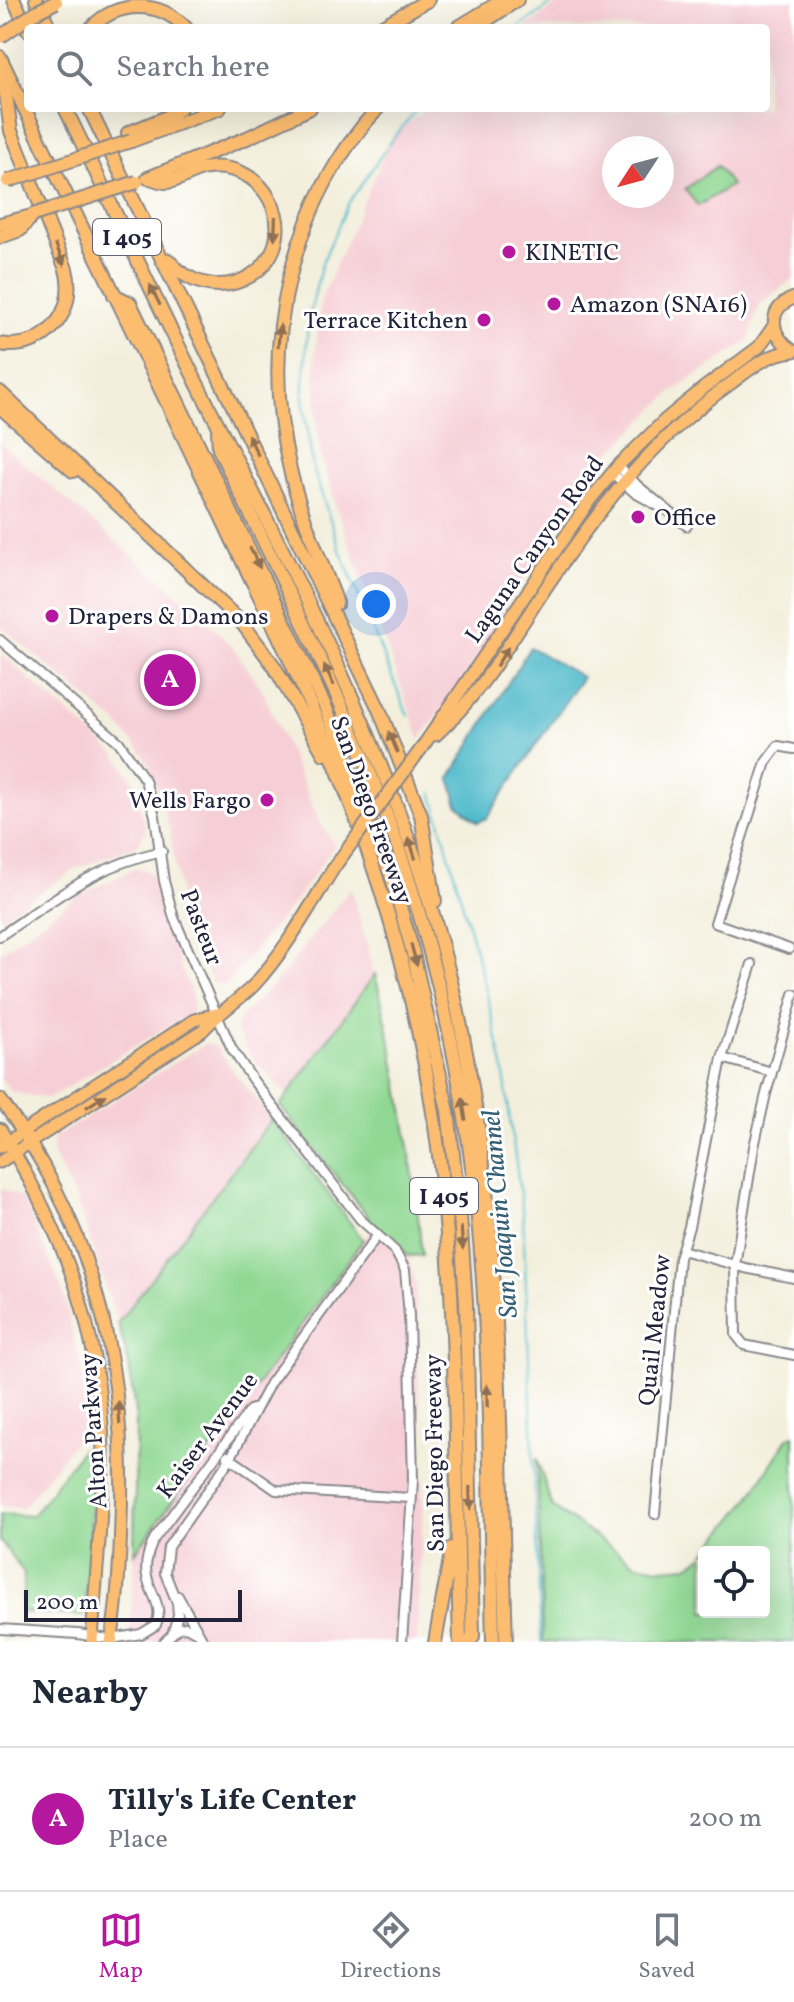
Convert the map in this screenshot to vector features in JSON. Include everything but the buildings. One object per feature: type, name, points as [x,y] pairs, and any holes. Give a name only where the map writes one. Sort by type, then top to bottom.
[{"type":"highway","points":[[14,0],[25,24]]},
{"type":"highway","points":[[36,0],[48,24]]},
{"type":"highway","points":[[386,24],[428,0]]},
{"type":"highway","points":[[464,24],[503,0]]},
{"type":"highway","points":[[481,24],[517,0]]},
{"type":"highway","points":[[0,37],[36,12],[59,1]]},
{"type":"highway","points":[[96,24],[110,12],[134,5],[151,6],[166,12],[181,24]]},
{"type":"highway","points":[[0,344],[28,343],[51,330],[66,309],[70,288],[66,269],[11,131],[1,59]]},
{"type":"highway","name":"San Diego Freeway","points":[[1,59],[24,107]]},
{"type":"highway","name":"San Diego Freeway","points":[[26,112],[282,642],[348,796],[408,989],[435,1124],[450,1245],[460,1642]]},
{"type":"highway","name":"San Diego Freeway","points":[[67,112],[334,657],[407,834],[443,949],[476,1106],[491,1222],[497,1313],[506,1642]]},
{"type":"highway","points":[[93,112],[360,666],[397,751],[421,815],[443,949]]},
{"type":"highway","points":[[130,137],[174,112]]},
{"type":"highway","points":[[4,182],[74,161],[80,152],[208,112]]},
{"type":"highway","points":[[0,224],[28,219],[150,178],[302,112]]},
{"type":"highway","points":[[360,666],[290,469],[279,412],[277,370],[285,296],[304,230],[335,166],[375,112]]},
{"type":"highway","points":[[150,178],[167,183],[202,169],[221,167],[234,170],[249,176],[262,188],[272,203],[277,219],[277,234],[268,258],[251,276],[235,284],[210,286],[192,281],[178,272],[157,248]]},
{"type":"highway","points":[[0,237],[20,230],[28,219]]},
{"type":"highway","points":[[114,295],[130,303],[325,706],[392,878],[412,949],[448,1111],[460,1215],[466,1302],[473,1637],[469,1642]]},
{"type":"highway","points":[[0,392],[242,623],[274,666],[348,796]]},
{"type":"highway","points":[[0,407],[242,623]]},
{"type":"highway","name":"San Diego Freeway","points":[[218,424],[219,449],[331,680],[371,774],[418,910],[450,1034],[472,1162],[483,1281],[493,1642]]},
{"type":"highway","points":[[435,1642],[457,1521]]},
{"type":"main road","name":"Laguna Canyon Road","points":[[0,1162],[8,1147],[26,1138],[194,1020],[217,1014],[244,994],[297,929],[335,866],[421,749],[549,557],[615,470],[693,397],[759,347],[773,327],[780,306],[794,298]]},
{"type":"main road","points":[[773,327],[783,344],[794,351]]},
{"type":"main road","name":"Laguna Canyon Road","points":[[421,749],[454,718],[492,673],[550,581],[625,479],[664,439],[718,393],[771,356],[794,351]]},
{"type":"main road","name":"Alton Parkway","points":[[0,1099],[56,1188],[80,1240],[106,1327],[114,1370],[122,1491],[113,1641]]},
{"type":"main road","name":"Alton Parkway","points":[[0,1129],[39,1195],[63,1248],[94,1354],[103,1459],[92,1639]]},
{"type":"street","points":[[615,470],[635,493],[668,511],[687,526]]},
{"type":"street","name":"Pasteur","points":[[0,640],[119,742],[132,758],[151,798],[162,851],[164,881],[174,918],[232,1049],[368,1229],[395,1251],[406,1276],[411,1498],[402,1642]]},
{"type":"street","points":[[789,949],[715,923],[766,762],[778,746],[794,749]]},
{"type":"street","points":[[0,936],[86,877],[113,864],[162,851]]},
{"type":"street","name":"Quail Meadow","points":[[655,1514],[677,1273],[722,1058],[752,964]]},
{"type":"street","points":[[794,994],[757,1130],[735,1265],[736,1335],[744,1345],[794,1355]]},
{"type":"street","points":[[722,1058],[772,1072]]},
{"type":"street","name":"Kaiser Avenue","points":[[172,1634],[178,1615],[165,1573],[168,1547],[230,1459],[270,1383],[377,1236]]},
{"type":"street","points":[[682,1250],[794,1278]]},
{"type":"street","name":"Kaiser Avenue","points":[[113,1641],[141,1634],[156,1625],[159,1608],[147,1577],[147,1557],[154,1539],[250,1410],[256,1408]]},
{"type":"street","points":[[220,1451],[276,1490],[411,1498]]},
{"type":"street","name":"Kaiser Avenue","points":[[172,1589],[201,1638]]},
{"type":"street","name":"Kaiser Avenue","points":[[172,1634],[178,1628],[186,1627],[201,1638]]},
{"type":"street","points":[[0,1629],[113,1641]]},
{"type":"street","points":[[164,1642],[172,1634]]},
{"type":"shaded area","points":[[563,0],[794,0],[794,278],[759,305],[748,341],[672,392],[612,451],[550,534],[466,675],[420,739],[336,506],[320,452],[315,354],[321,300],[392,136],[423,112],[770,112],[770,24],[530,24]]},
{"type":"shaded area","points":[[0,443],[195,609],[234,649],[261,687],[320,823],[335,845],[292,905],[225,986],[212,982],[193,937],[181,900],[169,826],[150,766],[140,750],[115,721],[0,626]]},
{"type":"shaded area","points":[[0,653],[115,754],[133,780],[146,832],[137,845],[76,869],[0,919]]},
{"type":"shaded area","points":[[135,869],[146,870],[152,877],[159,910],[193,999],[193,1011],[48,1099],[12,1092],[0,1078],[0,953],[79,895]]},
{"type":"shaded area","points":[[351,888],[375,974],[287,1094],[253,1059],[236,1030],[240,1017],[279,979]]},
{"type":"shaded area","points":[[206,1043],[216,1046],[272,1119],[118,1323],[76,1199],[52,1153],[54,1138]]},
{"type":"shaded area","points":[[0,1188],[23,1198],[62,1289],[93,1418],[23,1508],[0,1506]]},
{"type":"shaded area","points":[[376,1226],[408,1256],[416,1287],[423,1508],[417,1642],[130,1642],[134,1554]]},
{"type":"green space","points":[[717,166],[731,185],[698,206],[685,189]]},
{"type":"green space","points":[[375,974],[404,1113],[422,1255],[408,1256],[376,1226],[280,1106]]},
{"type":"green space","points":[[272,1119],[363,1240],[134,1554],[136,1421],[129,1365],[118,1323]]},
{"type":"green space","points":[[794,1435],[794,1642],[543,1642],[537,1458],[552,1507],[636,1564],[661,1568],[688,1566],[698,1559],[698,1618],[770,1618],[770,1546],[711,1546],[749,1499],[788,1438]]},
{"type":"green space","points":[[83,1448],[96,1448],[84,1616],[22,1612],[24,1573],[0,1541],[0,1514],[32,1516]]},
{"type":"water","points":[[530,647],[582,677],[487,818],[478,822],[458,805],[450,778]]},
{"type":"waterway","name":"San Joaquin Channel","points":[[524,24],[557,0]]},
{"type":"waterway","name":"San Joaquin Channel","points":[[408,716],[340,550],[313,468],[303,399],[308,321],[322,263],[348,204],[415,112]]},
{"type":"waterway","name":"San Joaquin Channel","points":[[432,792],[485,986],[503,1066],[523,1216],[541,1642]]},
{"type":"place","name":"KINETIC","points":[[509,252]]},
{"type":"place","name":"Amazon (SNA16)","points":[[554,304]]},
{"type":"place","name":"Terrace Kitchen","points":[[484,320]]},
{"type":"place","name":"Office","points":[[638,517]]},
{"type":"place","name":"Drapers & Damons","points":[[52,616]]},
{"type":"place","name":"Tilly's Life Center","points":[[170,680]]},
{"type":"place","name":"Wells Fargo","points":[[267,800]]}]
